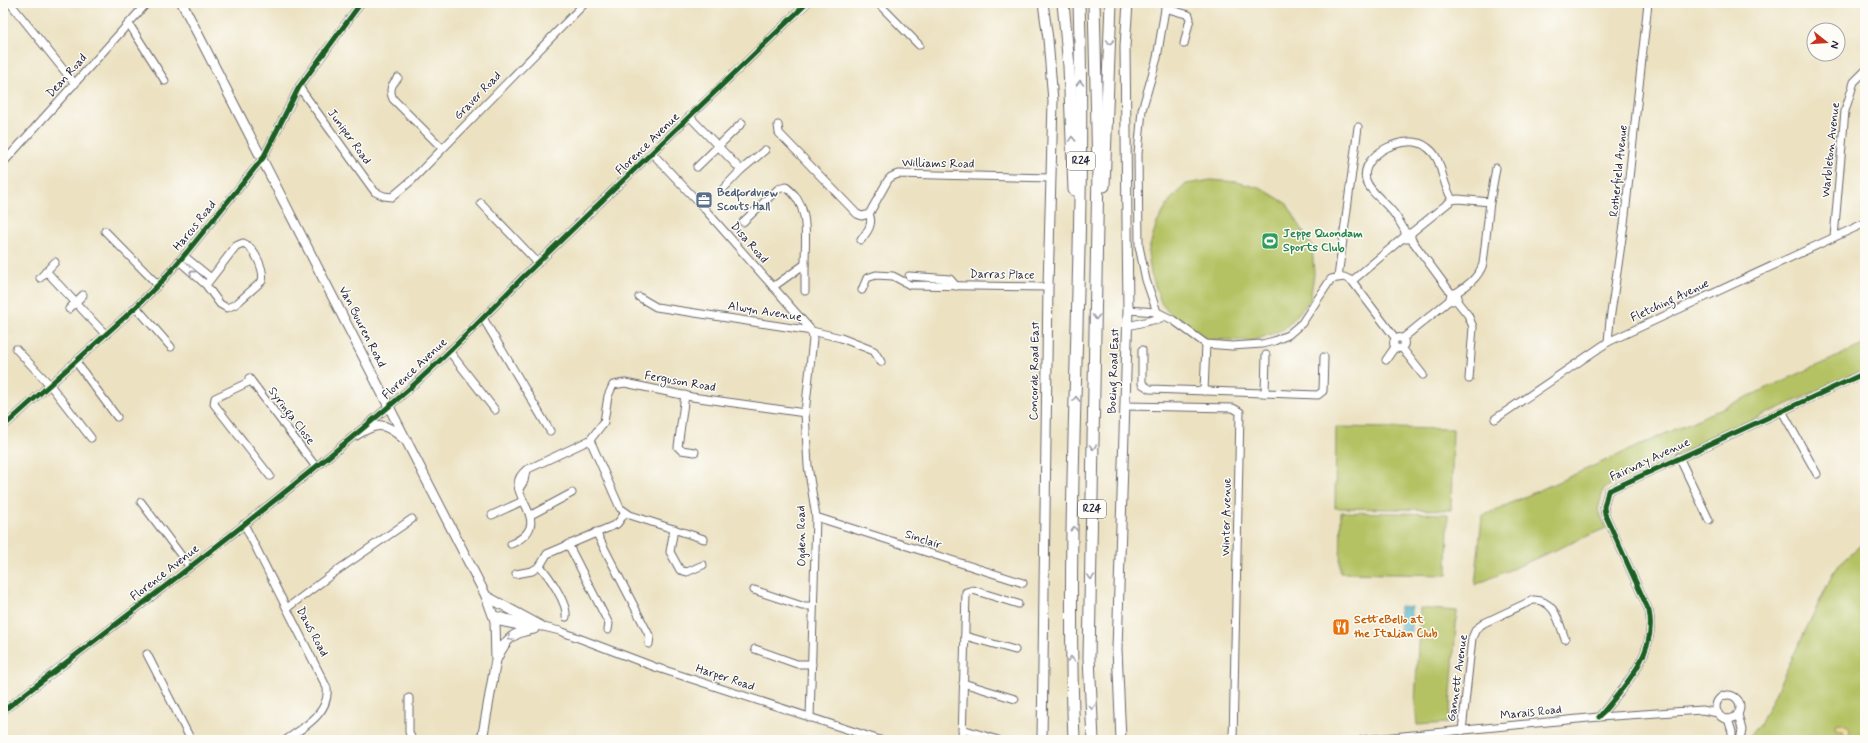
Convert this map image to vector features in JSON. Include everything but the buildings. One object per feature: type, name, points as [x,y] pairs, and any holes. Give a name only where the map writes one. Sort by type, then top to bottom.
[{"type":"highway","points":[[1063,3],[1069,66],[1077,318]]},
{"type":"highway","name":"R24","points":[[1074,740],[1071,658],[1081,171],[1078,3]]},
{"type":"highway","name":"R24","points":[[1093,740],[1089,658],[1098,170],[1094,3]]},
{"type":"highway","points":[[1097,278],[1106,169],[1111,3]]},
{"type":"main road","name":"Van Buuren Road","points":[[182,3],[263,158],[486,596],[495,618],[496,660],[482,740]]},
{"type":"main road","name":"Concorde Road East","points":[[1042,740],[1048,287],[1053,101],[1049,46],[1043,3]]},
{"type":"main road","name":"Boeing Road East","points":[[1120,740],[1118,649],[1124,406],[1128,326],[1125,46],[1128,3]]},
{"type":"main road","points":[[356,435],[374,425],[384,425],[406,440]]},
{"type":"main road","points":[[486,596],[537,627]]},
{"type":"main road","points":[[496,660],[501,649],[511,637],[520,631],[537,627]]},
{"type":"street","points":[[10,3],[75,84]]},
{"type":"street","name":"Dean Road","points":[[3,163],[147,3]]},
{"type":"street","name":"Harcus Road","points":[[3,427],[136,307],[158,285],[181,258],[263,158],[299,87],[361,3]]},
{"type":"street","name":"Graver Road","points":[[384,196],[395,196],[585,3]]},
{"type":"street","name":"Florence Avenue","points":[[3,712],[356,435],[449,351],[807,3]]},
{"type":"street","points":[[878,3],[919,45]]},
{"type":"street","name":"Rotherfield Avenue","points":[[1608,342],[1624,224],[1648,3]]},
{"type":"street","points":[[1157,320],[1157,312],[1146,280],[1139,246],[1138,154],[1142,110],[1157,58],[1166,6],[1189,15],[1190,18],[1184,44]]},
{"type":"street","points":[[129,24],[165,81]]},
{"type":"street","name":"Warbleton Avenue","points":[[1834,237],[1845,111],[1854,82],[1865,71]]},
{"type":"street","points":[[398,78],[392,85],[390,92],[393,99],[442,148]]},
{"type":"street","name":"Juniper Road","points":[[299,87],[375,192],[384,196]]},
{"type":"street","points":[[690,117],[741,170]]},
{"type":"street","points":[[697,167],[742,123]]},
{"type":"street","points":[[778,125],[779,133],[836,190],[857,214],[864,216],[869,214],[871,219],[870,227],[861,240]]},
{"type":"street","points":[[1338,277],[1358,127]]},
{"type":"street","points":[[1452,200],[1444,182],[1439,163],[1430,149],[1424,144],[1404,141],[1386,147],[1368,167],[1366,180],[1372,191],[1391,210],[1408,236],[1468,314],[1473,327],[1468,379]]},
{"type":"street","points":[[722,190],[741,170],[765,150]]},
{"type":"street","name":"Disa Road","points":[[652,153],[812,331]]},
{"type":"street","points":[[1423,375],[1393,343],[1470,284],[1481,270],[1496,168]]},
{"type":"street","name":"Williams Road","points":[[869,214],[888,180],[898,174],[1050,178]]},
{"type":"street","points":[[743,222],[778,189],[786,187],[795,197],[803,210],[805,223],[805,291]]},
{"type":"street","points":[[1352,281],[1452,200],[1458,199],[1490,202]]},
{"type":"street","points":[[481,203],[538,263]]},
{"type":"street","name":"Fletching Avenue","points":[[1495,419],[1608,342],[1865,223]]},
{"type":"street","points":[[105,231],[158,285]]},
{"type":"street","points":[[181,258],[206,285],[220,304],[227,308],[236,304],[262,281],[264,275],[263,270],[249,245],[243,243],[236,246],[206,285]]},
{"type":"street","points":[[181,258],[211,278]]},
{"type":"street","points":[[40,278],[55,262]]},
{"type":"street","points":[[773,287],[805,264]]},
{"type":"street","points":[[46,271],[106,335]]},
{"type":"street","name":"Darras Place","points":[[862,290],[867,278],[876,275],[893,276],[910,285],[1048,287]]},
{"type":"street","points":[[909,276],[950,279],[956,286]]},
{"type":"street","points":[[1128,310],[1157,312],[1173,320],[1206,344],[1232,346],[1262,344],[1288,335],[1306,317],[1331,279],[1344,277],[1352,281],[1399,339]]},
{"type":"street","points":[[69,309],[83,295]]},
{"type":"street","name":"Alwyn Avenue","points":[[638,298],[656,307],[812,331],[840,338],[874,350],[881,362]]},
{"type":"street","points":[[136,307],[171,347]]},
{"type":"street","points":[[1128,326],[1157,320],[1165,316]]},
{"type":"street","points":[[483,318],[550,431]]},
{"type":"street","name":"Ogden Road","points":[[810,718],[816,517],[808,466],[805,413],[813,339],[812,331]]},
{"type":"street","points":[[1204,391],[1206,344]]},
{"type":"street","points":[[1386,360],[1398,347]]},
{"type":"street","points":[[16,349],[50,385],[91,438]]},
{"type":"street","points":[[1142,350],[1142,384],[1146,389],[1320,394],[1323,391],[1324,357]]},
{"type":"street","points":[[449,351],[495,410]]},
{"type":"street","points":[[1265,393],[1266,355]]},
{"type":"street","points":[[76,362],[117,417]]},
{"type":"street","name":"Fairway Avenue","points":[[1600,717],[1617,696],[1646,652],[1652,622],[1649,611],[1606,514],[1604,507],[1605,497],[1608,491],[1679,457],[1865,373]]},
{"type":"street","name":"Syringa Close","points":[[270,476],[214,404],[215,398],[250,380],[316,467]]},
{"type":"street","name":"Ferguson Road","points":[[523,501],[518,480],[526,470],[590,440],[604,422],[610,389],[615,384],[625,383],[685,396],[805,413]]},
{"type":"street","points":[[685,396],[678,447],[681,450],[695,452]]},
{"type":"street","name":"Winter Avenue","points":[[1124,406],[1233,408],[1240,412],[1233,740]]},
{"type":"street","points":[[1782,411],[1817,474]]},
{"type":"street","points":[[590,440],[618,503],[625,513],[704,539]]},
{"type":"street","points":[[1679,457],[1709,520]]},
{"type":"street","points":[[531,514],[572,493]]},
{"type":"street","points":[[492,515],[523,501],[531,514],[528,534],[511,544]]},
{"type":"street","points":[[141,502],[189,566]]},
{"type":"street","points":[[516,574],[532,571],[540,566],[547,554],[617,524],[625,513]]},
{"type":"street","name":"Sinclair","points":[[816,517],[1023,583]]},
{"type":"street","points":[[287,608],[335,572],[412,519]]},
{"type":"street","name":"Daws Road","points":[[244,524],[327,685],[328,694],[325,704],[317,716],[286,740]]},
{"type":"street","points":[[674,530],[670,552],[680,570],[687,572],[703,565]]},
{"type":"street","points":[[596,532],[650,637],[649,644]]},
{"type":"street","points":[[568,544],[609,624],[608,630]]},
{"type":"street","points":[[540,566],[552,583],[567,610],[566,617]]},
{"type":"street","points":[[754,590],[802,606],[813,606]]},
{"type":"street","points":[[962,740],[966,594],[968,590],[973,590],[1018,604]]},
{"type":"street","name":"Gannett Avenue","points":[[1462,731],[1472,638],[1480,625],[1533,600],[1542,601],[1552,607],[1565,639]]},
{"type":"street","name":"Harper Road","points":[[495,618],[564,634],[655,667],[880,740]]},
{"type":"street","points":[[965,636],[1015,650]]},
{"type":"street","points":[[755,649],[797,664],[812,664]]},
{"type":"street","points":[[147,654],[191,740]]},
{"type":"street","points":[[963,683],[1014,699]]},
{"type":"street","points":[[1738,714],[1734,718],[1722,718],[1716,708],[1717,702],[1724,696],[1734,697],[1740,704],[1738,714],[1742,730],[1740,740]]},
{"type":"street","points":[[409,698],[409,732],[412,740]]},
{"type":"street","name":"Marais Road","points":[[1702,710],[1717,702]]},
{"type":"street","name":"Marais Road","points":[[1362,740],[1600,717],[1702,710],[1718,713]]},
{"type":"street","points":[[1728,719],[1732,732],[1732,740]]},
{"type":"street","points":[[962,729],[998,740]]},
{"type":"green space","points":[[1211,180],[1237,182],[1263,189],[1287,204],[1312,246],[1314,274],[1310,301],[1284,329],[1253,341],[1205,339],[1174,319],[1161,303],[1151,274],[1148,253],[1156,225],[1170,200],[1186,184]]},
{"type":"green space","points":[[1865,344],[1865,369],[1604,488],[1598,510],[1606,528],[1475,585],[1482,516]]},
{"type":"green space","points":[[1336,427],[1453,429],[1451,510],[1335,508]]},
{"type":"green space","points":[[1341,512],[1448,514],[1447,575],[1340,573]]},
{"type":"green space","points":[[1865,541],[1865,740],[1745,740],[1760,725],[1836,567]]},
{"type":"green space","points":[[1420,608],[1457,611],[1449,723],[1417,725],[1415,704]]},
{"type":"sand","points":[[1839,723],[1848,726],[1850,731],[1848,736],[1844,735],[1842,731],[1836,729],[1835,725]]},
{"type":"water","points":[[1400,606],[1411,607],[1411,632],[1399,631]]},
{"type":"cycle path","points":[[3,427],[136,307],[162,281],[187,252],[263,158],[299,87],[361,3]]},
{"type":"cycle path","points":[[3,711],[249,521],[393,403],[460,342],[523,277],[807,3]]},
{"type":"cycle path","points":[[1599,717],[1619,694],[1637,668],[1644,655],[1650,626],[1649,611],[1605,514],[1604,507],[1608,491],[1865,373]]},
{"type":"place","name":"Bedfordview Scouts Hall","points":[[704,200]]},
{"type":"place","name":"Jeppe Quondam Sports Club","points":[[1270,241]]},
{"type":"place","name":"SetteBello at the Italian Club","points":[[1341,627]]}]
